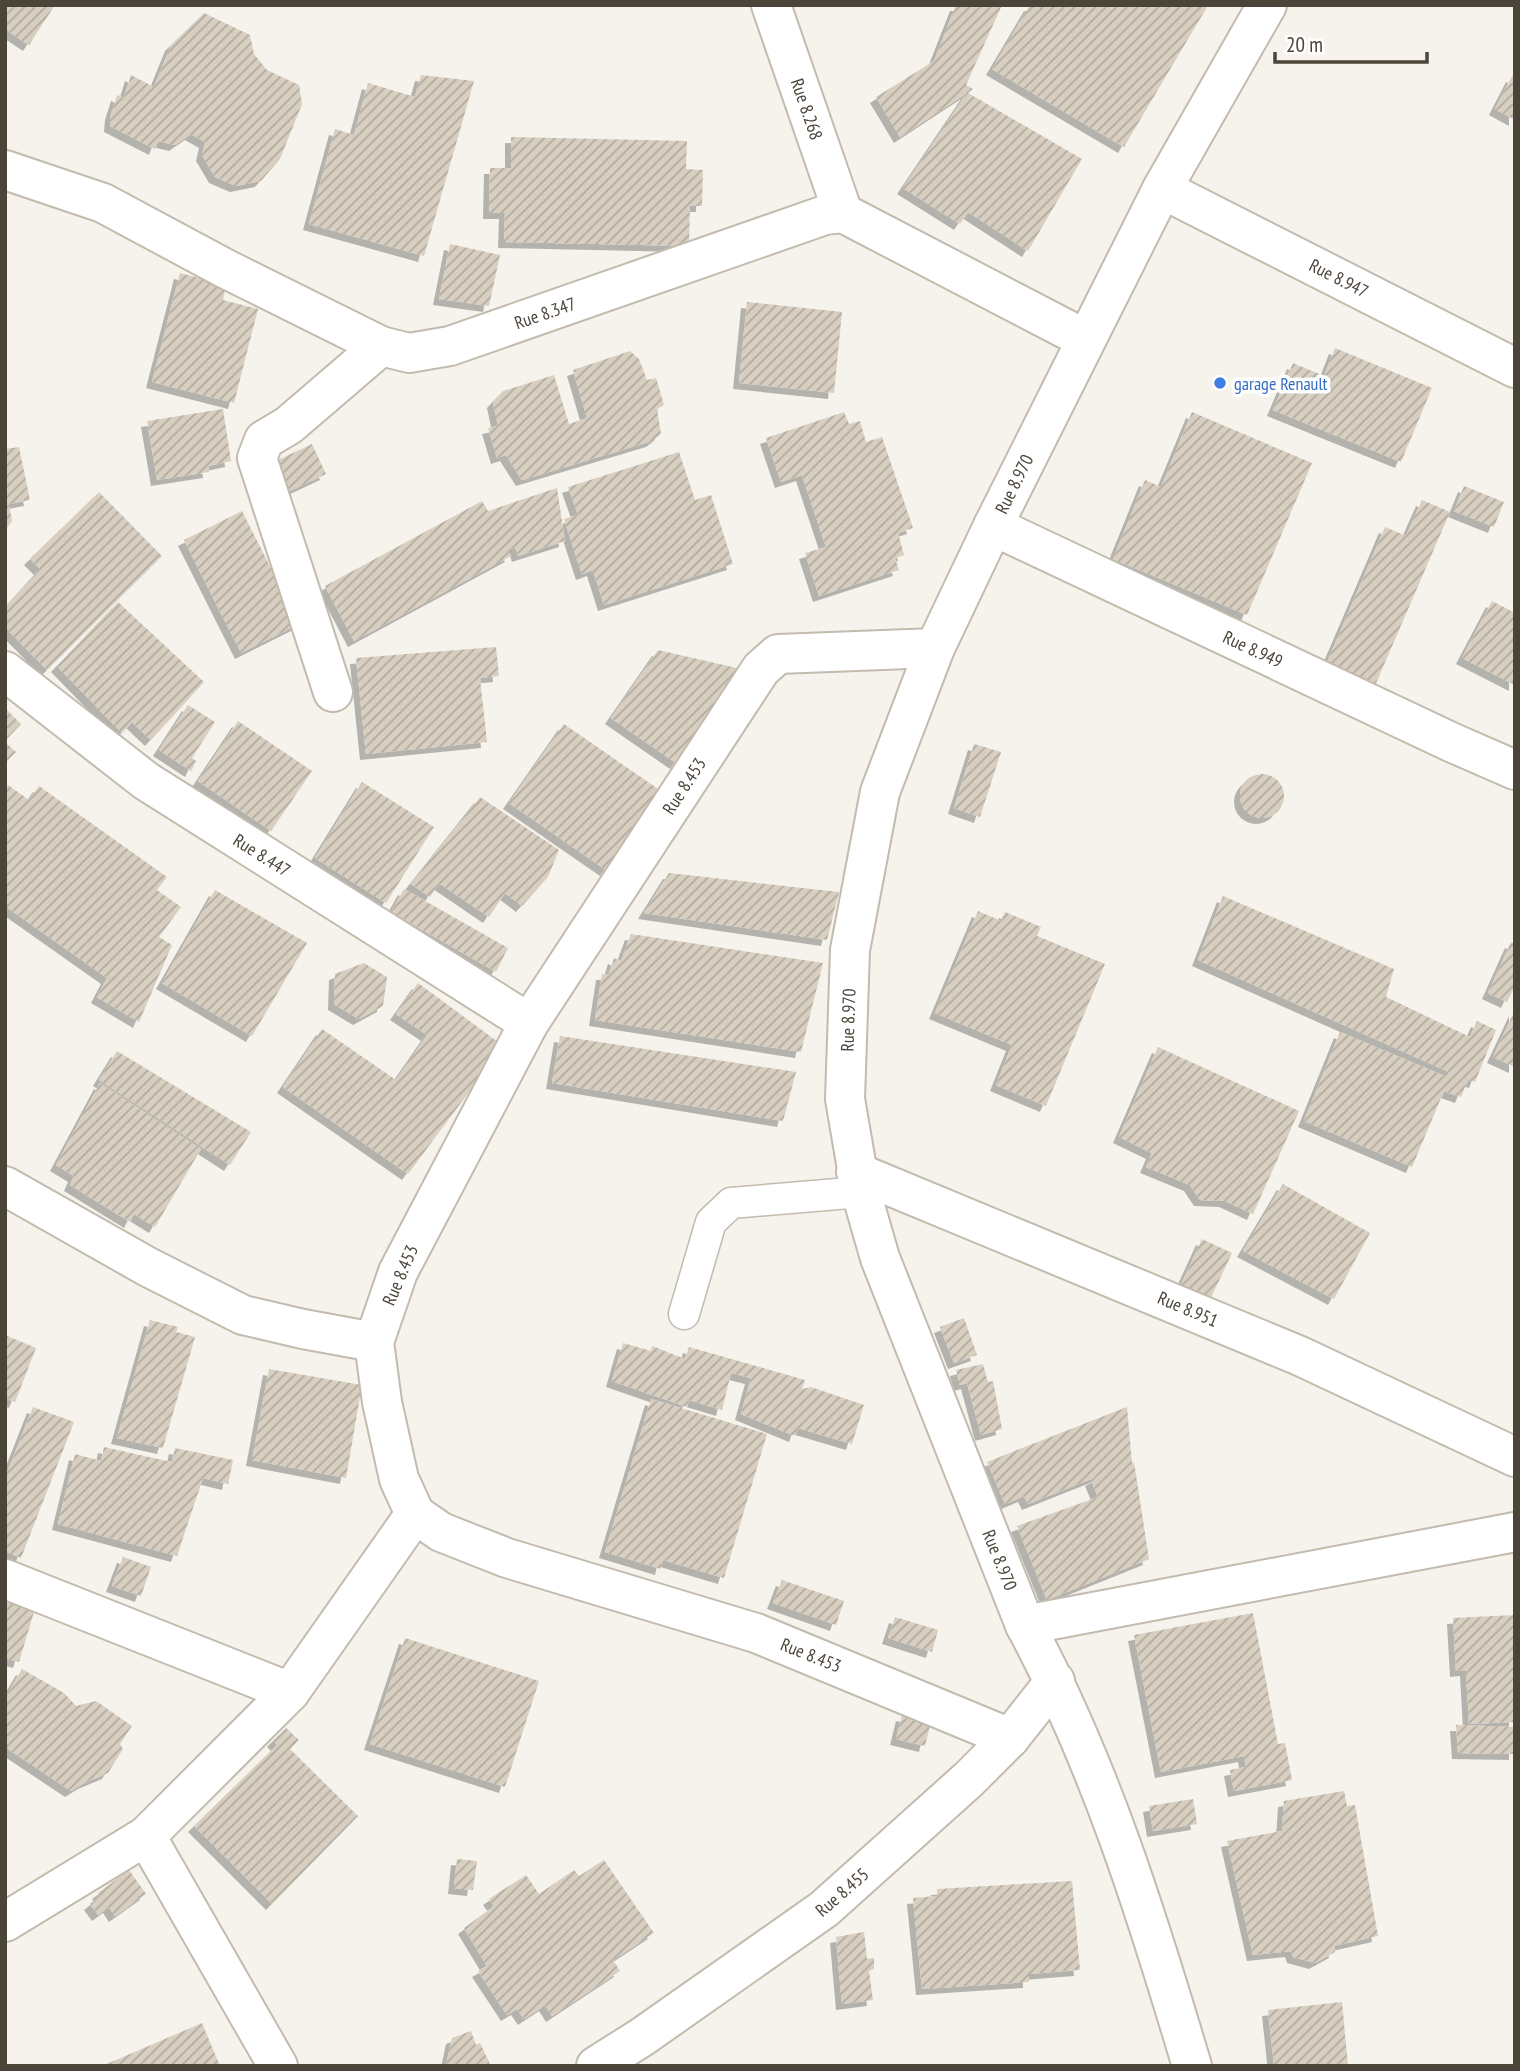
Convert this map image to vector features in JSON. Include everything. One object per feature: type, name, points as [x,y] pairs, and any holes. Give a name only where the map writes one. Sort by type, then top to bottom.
[{"type":"street","name":"Rue 8.268","points":[[771,5],[843,213]]},
{"type":"street","name":"Rue 8.970","points":[[1192,2066],[1106,1801],[1055,1681],[1025,1625],[880,1258],[859,1182],[845,1099],[850,950],[880,792],[935,648],[1085,339],[1162,189],[1267,5]]},
{"type":"street","name":"Rue 8.347","points":[[5,170],[103,203],[226,269],[381,346],[409,353],[450,346],[825,215],[843,213]]},
{"type":"street","name":"Rue 8.947","points":[[1162,189],[1515,368]]},
{"type":"street","points":[[843,213],[1085,339]]},
{"type":"street","points":[[333,692],[257,458],[264,440],[289,425],[381,346]]},
{"type":"street","name":"Rue 8.949","points":[[993,526],[1440,738],[1515,770]]},
{"type":"street","name":"Rue 8.453","points":[[935,648],[778,654],[761,669],[530,1023],[398,1272],[374,1342],[382,1402],[399,1479],[415,1514],[442,1532],[507,1558],[756,1633],[1010,1738]]},
{"type":"street","name":"Rue 8.447","points":[[5,671],[146,781],[530,1023]]},
{"type":"street","name":"Rue 8.951","points":[[859,1182],[1300,1356],[1515,1457]]},
{"type":"street","points":[[5,1186],[148,1267],[243,1315],[374,1342]]},
{"type":"street","points":[[5,1922],[146,1836],[290,1692],[415,1514]]},
{"type":"street","points":[[1025,1625],[1515,1532]]},
{"type":"street","points":[[5,1579],[290,1692]]},
{"type":"street","name":"Rue 8.455","points":[[596,2066],[645,2051],[824,1909],[969,1779],[1010,1738],[1055,1681]]},
{"type":"street","points":[[146,1836],[278,2066]]},
{"type":"lane","points":[[684,1314],[711,1222],[731,1203],[859,1182]]},
{"type":"building","points":[[5,5],[55,5],[29,45],[5,29]]},
{"type":"building","points":[[956,5],[1002,5],[966,85],[973,89],[968,93],[1082,159],[1028,251],[968,212],[960,224],[903,188],[967,93],[900,137],[876,97],[934,61]]},
{"type":"building","points":[[1030,5],[1207,7],[1124,147],[992,69]]},
{"type":"building","points":[[204,13],[250,35],[254,54],[267,70],[299,85],[302,104],[280,159],[261,181],[236,186],[215,177],[202,155],[205,142],[191,134],[175,145],[158,141],[155,149],[110,126],[117,95],[124,98],[131,75],[154,87],[171,45]]},
{"type":"building","points":[[421,75],[474,81],[424,256],[309,224],[335,129],[354,135],[368,83],[415,97]]},
{"type":"building","points":[[1512,76],[1515,78],[1515,120],[1495,109]]},
{"type":"building","points":[[511,137],[687,141],[686,169],[703,170],[702,206],[690,206],[689,246],[504,242],[505,213],[489,213],[490,168],[511,168]]},
{"type":"building","points":[[450,244],[500,255],[489,306],[439,299]]},
{"type":"building","points":[[180,273],[226,285],[223,300],[258,309],[234,403],[152,382]]},
{"type":"building","points":[[747,302],[842,312],[834,393],[739,383]]},
{"type":"building","points":[[1335,348],[1432,388],[1401,462],[1273,410],[1293,363],[1324,376]]},
{"type":"building","points":[[630,351],[639,359],[647,380],[656,378],[664,405],[657,409],[661,434],[652,441],[522,480],[506,455],[497,458],[488,428],[498,426],[493,402],[503,391],[554,375],[569,424],[587,418],[573,370]]},
{"type":"building","points":[[223,409],[231,461],[208,466],[209,472],[157,480],[147,421]]},
{"type":"building","points":[[844,412],[849,424],[860,421],[866,442],[882,437],[913,528],[898,533],[904,555],[895,558],[899,570],[819,596],[805,553],[826,547],[802,475],[781,482],[766,438]]},
{"type":"building","points":[[1192,412],[1312,463],[1247,615],[1113,559],[1145,480],[1161,487]]},
{"type":"building","points":[[312,444],[326,474],[277,497],[263,467]]},
{"type":"building","points":[[19,447],[30,500],[9,504],[12,521],[5,530],[5,449]]},
{"type":"building","points":[[679,452],[695,500],[711,495],[733,564],[604,605],[593,570],[582,574],[564,519],[578,515],[568,487]]},
{"type":"building","points":[[1464,486],[1504,502],[1494,527],[1454,511]]},
{"type":"building","points":[[557,488],[565,541],[518,556],[515,547],[507,550],[511,556],[354,641],[325,586],[482,501],[488,511]]},
{"type":"building","points":[[99,492],[162,556],[47,670],[5,627],[5,607],[40,569],[30,559]]},
{"type":"building","points":[[1422,500],[1450,512],[1374,688],[1325,667],[1385,527],[1406,536]]},
{"type":"building","points":[[242,511],[299,624],[241,653],[184,540]]},
{"type":"building","points":[[1492,601],[1515,613],[1515,685],[1462,658]]},
{"type":"building","points":[[118,602],[204,682],[151,740],[132,722],[122,733],[57,666]]},
{"type":"building","points":[[496,647],[499,676],[480,678],[487,742],[366,754],[356,658]]},
{"type":"building","points":[[658,650],[741,669],[676,763],[611,718]]},
{"type":"building","points":[[188,705],[215,722],[192,758],[196,761],[191,771],[159,750]]},
{"type":"building","points":[[5,708],[21,724],[5,741]]},
{"type":"building","points":[[238,721],[312,771],[271,831],[198,781]]},
{"type":"building","points":[[564,724],[661,791],[606,870],[509,803]]},
{"type":"building","points":[[5,742],[16,752],[5,763]]},
{"type":"building","points":[[974,744],[1001,752],[980,817],[954,808]]},
{"type":"building","points":[[1262,774],[1271,775],[1278,780],[1283,787],[1283,805],[1278,812],[1271,817],[1262,818],[1253,817],[1246,812],[1241,805],[1240,796],[1241,787],[1246,780],[1253,775]]},
{"type":"building","points":[[362,782],[434,827],[386,903],[315,858]]},
{"type":"building","points":[[8,785],[29,800],[39,786],[167,877],[157,890],[181,907],[159,937],[172,945],[139,1022],[97,997],[107,978],[5,906],[5,789]]},
{"type":"building","points":[[480,797],[559,850],[548,877],[522,906],[505,893],[489,917],[439,883],[430,897],[411,884]]},
{"type":"building","points":[[669,873],[839,892],[827,940],[644,913]]},
{"type":"building","points":[[404,889],[508,948],[496,972],[391,912]]},
{"type":"building","points":[[215,890],[307,943],[252,1036],[162,983]]},
{"type":"building","points":[[1223,896],[1394,969],[1386,997],[1470,1037],[1477,1021],[1496,1030],[1475,1082],[1468,1080],[1461,1097],[1444,1091],[1412,1167],[1304,1121],[1340,1032],[1447,1077],[1449,1072],[1198,960]]},
{"type":"building","points":[[978,911],[1001,921],[1005,912],[1041,927],[1037,936],[1105,964],[1046,1106],[996,1085],[1012,1045],[935,1013]]},
{"type":"building","points":[[631,934],[823,963],[801,1052],[595,1020],[602,974],[609,974],[614,958],[621,961]]},
{"type":"building","points":[[1511,942],[1515,944],[1515,986],[1507,1002],[1488,993]]},
{"type":"building","points":[[364,963],[387,977],[383,1006],[359,1019],[334,1004],[335,974]]},
{"type":"building","points":[[418,983],[498,1042],[475,1084],[408,1174],[283,1087],[322,1029],[396,1080],[427,1035],[396,1014]]},
{"type":"building","points":[[1515,1010],[1515,1067],[1493,1057]]},
{"type":"building","points":[[560,1036],[796,1072],[783,1121],[552,1083]]},
{"type":"building","points":[[1158,1047],[1299,1111],[1253,1214],[1225,1201],[1200,1200],[1190,1185],[1146,1167],[1152,1153],[1119,1137]]},
{"type":"building","points":[[117,1051],[251,1132],[230,1165],[99,1080]]},
{"type":"building","points":[[100,1083],[201,1149],[155,1227],[134,1214],[130,1222],[70,1185],[74,1176],[56,1165]]},
{"type":"building","points":[[1283,1184],[1370,1233],[1334,1299],[1243,1251]]},
{"type":"building","points":[[1202,1239],[1232,1253],[1210,1300],[1180,1287]]},
{"type":"building","points":[[964,1318],[977,1355],[954,1363],[940,1327]]},
{"type":"building","points":[[150,1320],[178,1327],[176,1332],[195,1337],[163,1448],[117,1438]]},
{"type":"building","points":[[5,1335],[36,1348],[15,1402],[5,1398]]},
{"type":"building","points":[[623,1343],[651,1351],[652,1346],[685,1359],[689,1347],[805,1380],[802,1389],[811,1387],[864,1405],[852,1444],[798,1428],[795,1436],[741,1414],[751,1378],[731,1373],[722,1410],[689,1400],[687,1407],[612,1381]]},
{"type":"building","points":[[983,1364],[988,1382],[993,1381],[1002,1429],[981,1435],[967,1383],[960,1385],[956,1370]]},
{"type":"building","points":[[269,1369],[362,1385],[346,1478],[252,1460]]},
{"type":"building","points":[[651,1399],[767,1434],[724,1578],[663,1560],[661,1569],[605,1552]]},
{"type":"building","points":[[33,1407],[74,1422],[21,1558],[5,1551],[5,1478]]},
{"type":"building","points":[[1127,1407],[1132,1463],[1134,1462],[1149,1559],[1047,1600],[1017,1526],[1098,1497],[1091,1480],[1101,1475],[1028,1504],[1024,1496],[1005,1504],[987,1462]]},
{"type":"building","points":[[104,1447],[171,1462],[171,1465],[175,1448],[233,1460],[228,1484],[203,1478],[177,1556],[58,1524],[75,1454],[101,1461]]},
{"type":"building","points":[[123,1557],[151,1567],[141,1596],[112,1586]]},
{"type":"building","points":[[782,1580],[844,1601],[836,1625],[773,1603]]},
{"type":"building","points":[[9,1593],[37,1602],[19,1662],[5,1658],[5,1606]]},
{"type":"building","points":[[1253,1613],[1278,1744],[1285,1743],[1292,1780],[1234,1791],[1230,1770],[1246,1767],[1244,1756],[1161,1772],[1134,1635]]},
{"type":"building","points":[[1515,1615],[1515,1722],[1469,1724],[1466,1670],[1456,1671],[1453,1618]]},
{"type":"building","points":[[895,1617],[938,1630],[932,1652],[888,1638]]},
{"type":"building","points":[[405,1638],[539,1681],[505,1787],[370,1744]]},
{"type":"building","points":[[22,1669],[64,1693],[76,1706],[96,1701],[132,1726],[120,1744],[123,1749],[108,1773],[71,1791],[5,1747],[5,1698]]},
{"type":"building","points":[[902,1715],[931,1722],[925,1746],[896,1739]]},
{"type":"building","points":[[1456,1725],[1515,1727],[1515,1754],[1458,1753]]},
{"type":"building","points":[[286,1728],[299,1740],[290,1749],[358,1816],[272,1904],[194,1826],[277,1745],[273,1741]]},
{"type":"building","points":[[1344,1791],[1347,1806],[1355,1805],[1378,1936],[1334,1946],[1335,1952],[1315,1963],[1293,1957],[1291,1951],[1253,1955],[1227,1841],[1282,1831],[1284,1801]]},
{"type":"building","points":[[1193,1799],[1197,1824],[1153,1831],[1149,1806]]},
{"type":"building","points":[[457,1859],[477,1861],[473,1890],[454,1888]]},
{"type":"building","points":[[604,1860],[654,1933],[613,1960],[620,1971],[552,2016],[545,2005],[524,2019],[517,2009],[507,2015],[478,1971],[487,1966],[464,1928],[494,1906],[489,1899],[526,1875],[539,1894],[574,1870],[579,1876]]},
{"type":"building","points":[[129,1870],[146,1894],[115,1916],[109,1907],[98,1915],[90,1904],[100,1896],[98,1893]]},
{"type":"building","points":[[1072,1881],[1080,1970],[1029,1974],[1029,1982],[922,1989],[913,1898],[937,1896],[937,1889]]},
{"type":"building","points":[[864,1932],[867,1959],[874,1958],[874,1969],[869,1971],[873,2000],[842,2004],[836,1937]]},
{"type":"building","points":[[1342,2002],[1348,2066],[1274,2066],[1268,2010]]},
{"type":"building","points":[[202,2023],[220,2066],[102,2066]]},
{"type":"building","points":[[471,2031],[476,2045],[480,2043],[491,2066],[446,2066],[452,2038]]},
{"type":"place","name":"garage Renault","points":[[1220,383]]}]
